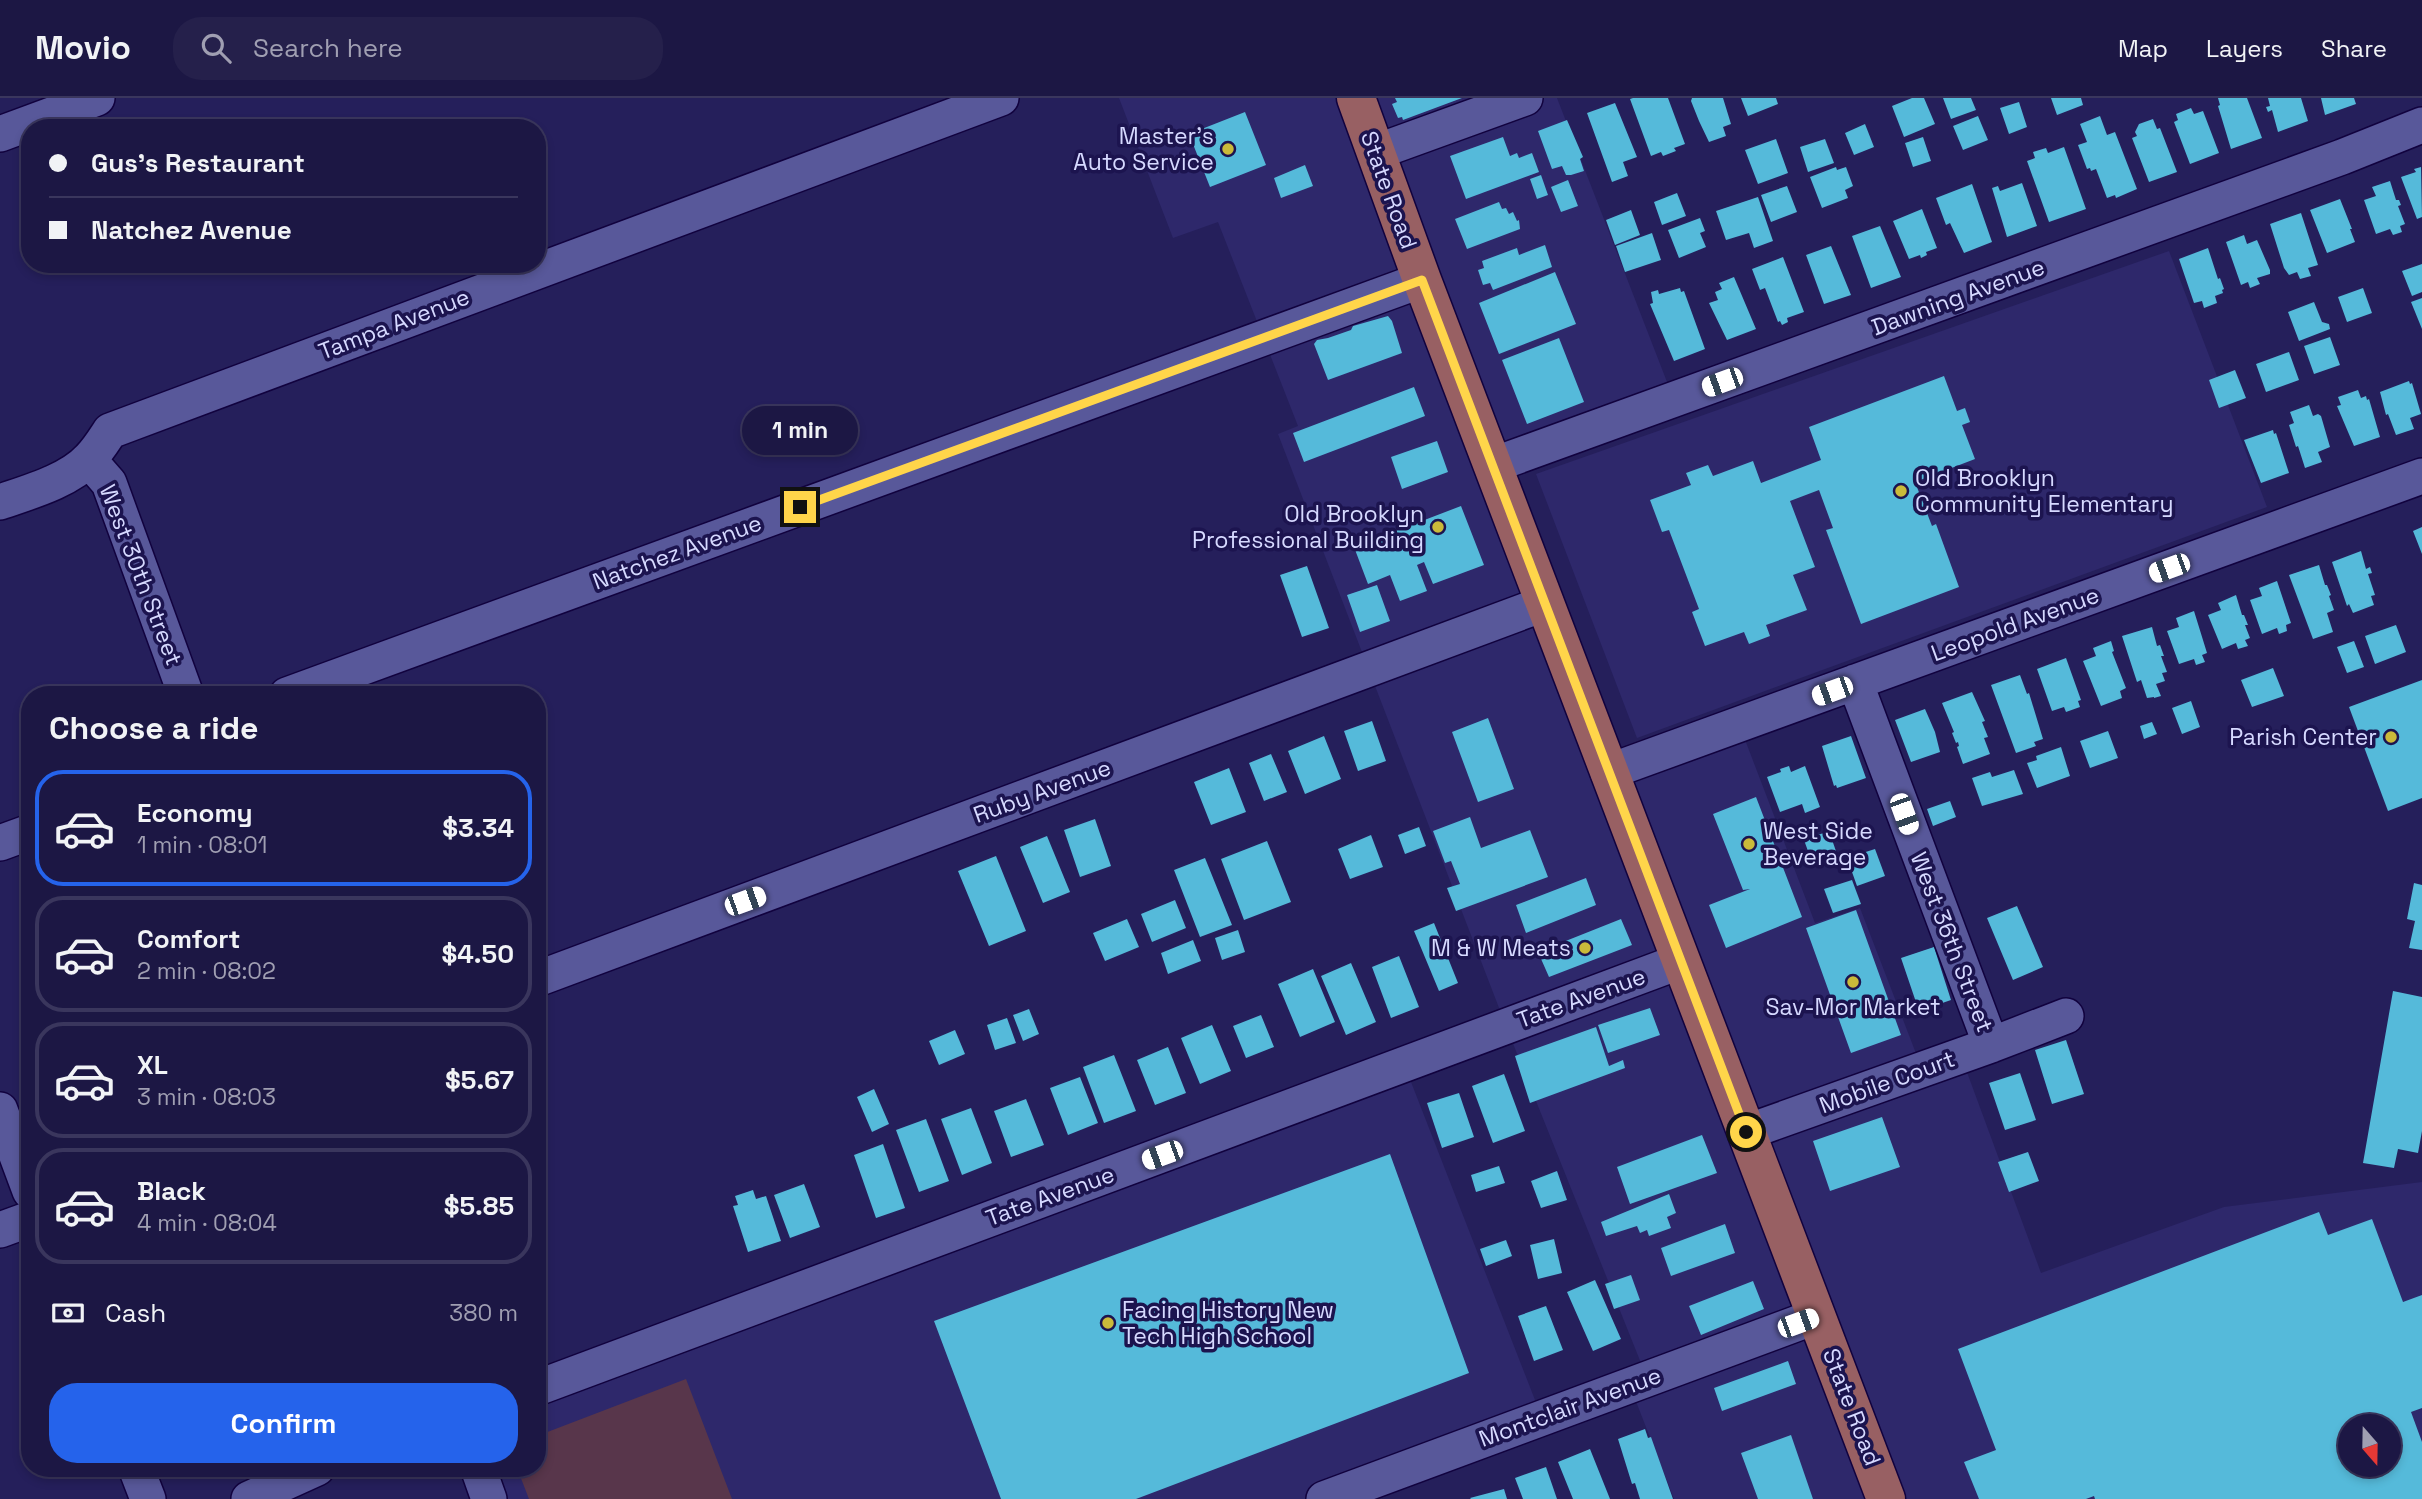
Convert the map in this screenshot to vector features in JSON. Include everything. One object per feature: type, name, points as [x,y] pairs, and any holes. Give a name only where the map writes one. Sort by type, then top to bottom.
[{"type":"main road","name":"State Road","points":[[1356,98],[1608,772],[1886,1499]]},
{"type":"street","points":[[40,119],[97,98]]},
{"type":"street","name":"Tampa Avenue","points":[[546,268],[1001,98]]},
{"type":"street","points":[[1376,152],[1525,98]]},
{"type":"street","name":"Dawning Avenue","points":[[1493,465],[2329,162],[2422,125]]},
{"type":"street","points":[[0,134],[21,126]]},
{"type":"street","name":"Tampa Avenue","points":[[0,502],[53,483],[89,460],[110,431],[533,273]]},
{"type":"street","name":"Natchez Avenue","points":[[312,686],[1422,280]]},
{"type":"street","name":"West 30th Street","points":[[89,460],[109,483],[183,686]]},
{"type":"street","name":"Leopold Avenue","points":[[1608,772],[2422,476]]},
{"type":"street","name":"Ruby Avenue","points":[[546,976],[1546,603]]},
{"type":"street","name":"West 36th Street","points":[[1855,682],[1991,1045]]},
{"type":"street","points":[[0,843],[21,835]]},
{"type":"street","name":"Tate Avenue","points":[[546,1385],[1681,961]]},
{"type":"street","name":"Mobile Court","points":[[1746,1132],[2066,1016]]},
{"type":"street","points":[[0,1110],[21,1167]]},
{"type":"street","points":[[0,1230],[21,1222]]},
{"type":"street","name":"Montclair Avenue","points":[[1324,1499],[1817,1316]]},
{"type":"street","points":[[139,1477],[148,1499]]},
{"type":"street","points":[[249,1499],[297,1477]]},
{"type":"street","points":[[481,1477],[489,1499]]},
{"type":"shaded area","points":[[1119,98],[1557,98],[1674,400],[1493,466],[1608,772],[1739,724],[1815,923],[1860,908],[1922,1069],[1961,1056],[2041,1273],[2224,1207],[2422,1182],[2422,1499],[1674,1499],[1630,1386],[1647,1378],[1506,1026],[1278,434],[1298,426],[1218,222],[1173,238]]},
{"type":"shaded area","name":"Old Brooklyn Community Elementary","points":[[2169,251],[2267,507],[1637,738],[1536,474]]},
{"type":"shaded area","name":"Facing History New Tech High School","points":[[1404,1064],[1542,1418],[1324,1499],[489,1499],[481,1477],[546,1477],[546,1385]]},
{"type":"shaded area","points":[[686,1379],[732,1499],[529,1499],[520,1477],[546,1477],[546,1433]]},
{"type":"building","points":[[1395,98],[1462,98],[1403,120],[1402,117],[1398,118],[1392,104],[1397,102]]},
{"type":"building","points":[[1668,98],[1685,144],[1663,156],[1661,152],[1651,156],[1630,99]]},
{"type":"building","points":[[1692,98],[1723,98],[1731,124],[1723,127],[1726,136],[1709,142]]},
{"type":"building","points":[[1741,98],[1776,98],[1778,104],[1748,116]]},
{"type":"building","points":[[1912,98],[1924,98],[1935,124],[1904,137],[1892,106]]},
{"type":"building","points":[[1943,98],[1971,98],[1976,110],[1951,119]]},
{"type":"building","points":[[2051,98],[2081,98],[2083,105],[2057,115]]},
{"type":"building","points":[[2218,98],[2247,98],[2262,138],[2231,149]]},
{"type":"building","points":[[2268,98],[2301,98],[2308,121],[2278,132],[2272,110],[2268,112],[2266,107],[2270,106]]},
{"type":"building","points":[[2321,98],[2354,98],[2356,104],[2325,115]]},
{"type":"building","points":[[2019,102],[2027,127],[2009,134],[2000,108]]},
{"type":"building","points":[[1615,103],[1637,157],[1623,162],[1628,176],[1612,182],[1587,113]]},
{"type":"building","points":[[2191,108],[2194,114],[2203,111],[2219,153],[2190,164],[2174,122],[2178,120],[2176,114]]},
{"type":"building","name":"Master's Auto Service","points":[[1245,112],[1266,165],[1210,187],[1189,134]]},
{"type":"building","points":[[1978,116],[1988,140],[1963,150],[1953,126]]},
{"type":"building","points":[[2100,116],[2107,135],[2115,132],[2137,189],[2116,198],[2115,195],[2107,198],[2096,169],[2087,169],[2078,145],[2087,142],[2080,124]]},
{"type":"building","points":[[2153,119],[2157,129],[2160,128],[2177,172],[2149,182],[2132,138],[2137,136],[2135,132],[2139,124]]},
{"type":"building","points":[[1567,120],[1583,157],[1580,159],[1584,171],[1571,175],[1566,175],[1562,166],[1552,169],[1538,131]]},
{"type":"building","points":[[1865,124],[1874,147],[1854,155],[1845,133]]},
{"type":"building","points":[[1503,137],[1510,156],[1517,153],[1519,158],[1532,153],[1539,172],[1466,199],[1450,156]]},
{"type":"building","points":[[1923,137],[1931,161],[1913,167],[1905,143]]},
{"type":"building","points":[[1776,139],[1788,173],[1758,184],[1745,150]]},
{"type":"building","points":[[1825,139],[1834,163],[1808,172],[1800,147]]},
{"type":"building","points":[[2064,147],[2086,209],[2049,222],[2027,161],[2035,158],[2033,152],[2046,148],[2048,153]]},
{"type":"building","points":[[1305,165],[1313,186],[1281,198],[1274,178]]},
{"type":"building","points":[[1836,167],[1837,170],[1846,167],[1853,186],[1845,190],[1848,198],[1822,208],[1810,177]]},
{"type":"building","points":[[2421,167],[2422,217],[2417,219],[2401,177],[2416,172],[2414,169]]},
{"type":"building","points":[[1541,175],[1548,195],[1537,199],[1530,179]]},
{"type":"building","points":[[1568,180],[1578,206],[1561,212],[1551,187]]},
{"type":"building","points":[[2390,181],[2396,200],[2399,200],[2401,205],[2398,206],[2405,224],[2400,226],[2402,232],[2393,235],[2390,229],[2376,234],[2364,200],[2376,196],[2372,187]]},
{"type":"building","points":[[2022,183],[2037,226],[2007,237],[1992,188],[1998,186],[2000,191]]},
{"type":"building","points":[[1972,184],[1992,242],[1964,253],[1950,223],[1946,225],[1936,198]]},
{"type":"building","points":[[1787,186],[1797,212],[1771,222],[1761,195]]},
{"type":"building","points":[[1677,193],[1686,216],[1662,225],[1654,202]]},
{"type":"building","points":[[1758,197],[1773,241],[1754,248],[1749,233],[1726,240],[1716,211]]},
{"type":"building","points":[[2340,199],[2355,242],[2327,253],[2310,210]]},
{"type":"building","points":[[1499,202],[1502,209],[1506,208],[1509,214],[1513,212],[1517,221],[1519,220],[1520,229],[1467,249],[1455,219]]},
{"type":"building","points":[[1922,209],[1937,248],[1926,252],[1927,255],[1921,258],[1920,255],[1909,259],[1893,221]]},
{"type":"building","points":[[1631,210],[1640,235],[1615,245],[1606,220]]},
{"type":"building","points":[[2301,213],[2318,265],[2308,268],[2311,276],[2300,279],[2297,272],[2289,275],[2284,268],[2270,224]]},
{"type":"building","points":[[1700,218],[1705,231],[1700,233],[1706,247],[1679,258],[1668,230]]},
{"type":"building","points":[[1880,226],[1901,277],[1871,288],[1852,236]]},
{"type":"building","points":[[1652,233],[1661,260],[1625,272],[1616,246]]},
{"type":"building","points":[[2244,235],[2247,244],[2257,240],[2270,270],[2270,274],[2257,278],[2260,284],[2250,288],[2248,282],[2241,285],[2226,242]]},
{"type":"building","points":[[1545,245],[1552,267],[1493,290],[1490,283],[1483,285],[1478,270],[1484,268],[1482,261],[1517,248],[1519,255]]},
{"type":"building","points":[[1831,246],[1851,295],[1824,304],[1806,255]]},
{"type":"building","points":[[2208,248],[2224,289],[2223,293],[2215,296],[2217,303],[2204,308],[2202,301],[2194,303],[2179,259]]},
{"type":"building","points":[[1783,257],[1804,312],[1787,318],[1788,322],[1782,325],[1778,322],[1765,288],[1760,290],[1752,269]]},
{"type":"building","points":[[2422,264],[2422,292],[2412,296],[2402,271]]},
{"type":"building","points":[[1555,272],[1576,324],[1499,354],[1479,303]]},
{"type":"building","points":[[1734,277],[1756,329],[1727,340],[1709,303],[1718,300],[1715,292],[1722,289],[1719,283]]},
{"type":"building","points":[[1680,288],[1681,292],[1684,291],[1705,349],[1674,361],[1650,304],[1653,303],[1651,292],[1658,290],[1659,294]]},
{"type":"building","points":[[2363,288],[2372,313],[2347,322],[2338,297]]},
{"type":"building","points":[[2422,298],[2422,329],[2411,302]]},
{"type":"building","points":[[2314,302],[2322,322],[2329,324],[2330,329],[2299,341],[2288,312]]},
{"type":"building","points":[[1388,316],[1402,353],[1328,380],[1314,344],[1317,340]]},
{"type":"building","points":[[2330,337],[2340,365],[2314,374],[2304,346]]},
{"type":"building","points":[[1559,338],[1584,402],[1527,424],[1502,360]]},
{"type":"building","points":[[2289,352],[2299,380],[2266,392],[2256,364]]},
{"type":"building","points":[[2235,370],[2246,398],[2219,408],[2209,380]]},
{"type":"building","points":[[1944,376],[1957,411],[1965,408],[1970,422],[1962,425],[1975,459],[1915,482],[1932,526],[1936,524],[1959,587],[1861,624],[1826,530],[1833,528],[1819,490],[1790,501],[1815,567],[1793,575],[1807,610],[1766,625],[1770,636],[1749,644],[1744,632],[1705,646],[1692,612],[1699,609],[1669,530],[1662,532],[1650,500],[1691,485],[1686,473],[1708,465],[1713,476],[1753,461],[1761,483],[1821,460],[1809,427]]},
{"type":"building","points":[[2409,381],[2412,383],[2421,414],[2410,418],[2414,429],[2396,435],[2388,414],[2386,415],[2380,392]]},
{"type":"building","points":[[1414,387],[1425,416],[1304,462],[1293,433]]},
{"type":"building","points":[[2358,390],[2361,398],[2366,396],[2367,400],[2369,399],[2380,437],[2354,446],[2337,406],[2341,405],[2338,397]]},
{"type":"building","points":[[2309,405],[2313,416],[2321,416],[2330,447],[2318,452],[2322,462],[2305,468],[2289,425],[2294,423],[2290,412]]},
{"type":"building","points":[[2273,430],[2289,473],[2261,483],[2244,440]]},
{"type":"building","points":[[1437,441],[1448,472],[1402,489],[1391,457]]},
{"type":"building","name":"Old Brooklyn Professional Building","points":[[1461,506],[1484,565],[1433,584],[1424,562],[1417,565],[1427,591],[1400,601],[1390,575],[1368,584],[1354,547]]},
{"type":"building","points":[[2422,527],[2422,554],[2413,531]]},
{"type":"building","points":[[2361,551],[2366,569],[2370,567],[2372,573],[2368,574],[2375,595],[2371,596],[2374,605],[2353,613],[2349,604],[2347,606],[2332,562]]},
{"type":"building","points":[[2319,565],[2331,595],[2329,596],[2334,610],[2327,613],[2333,632],[2313,639],[2289,575]]},
{"type":"building","points":[[1307,566],[1329,628],[1302,637],[1280,575]]},
{"type":"building","points":[[2277,581],[2291,623],[2286,625],[2287,631],[2279,634],[2277,628],[2262,634],[2250,600],[2262,596],[2259,588]]},
{"type":"building","points":[[1377,585],[1390,621],[1360,632],[1347,595]]},
{"type":"building","points":[[2236,595],[2248,625],[2245,625],[2250,638],[2245,640],[2248,646],[2238,649],[2236,643],[2222,649],[2208,615],[2221,610],[2218,603]]},
{"type":"building","points":[[2194,611],[2207,653],[2202,655],[2205,662],[2196,665],[2194,659],[2179,664],[2167,631],[2179,627],[2176,618]]},
{"type":"building","points":[[2396,625],[2406,652],[2375,664],[2365,636]]},
{"type":"building","points":[[2152,627],[2157,646],[2160,645],[2164,656],[2161,656],[2167,672],[2162,673],[2165,681],[2156,684],[2161,696],[2147,698],[2141,680],[2137,682],[2122,636]]},
{"type":"building","points":[[2111,641],[2112,652],[2126,688],[2120,691],[2122,698],[2101,706],[2083,661],[2096,656],[2093,648]]},
{"type":"building","points":[[2354,641],[2364,667],[2347,673],[2337,647]]},
{"type":"building","points":[[2066,658],[2081,700],[2078,701],[2080,707],[2066,712],[2064,707],[2052,711],[2037,669]]},
{"type":"building","points":[[2273,668],[2284,696],[2252,707],[2241,680]]},
{"type":"building","points":[[2020,675],[2027,694],[2029,693],[2043,739],[2034,742],[2036,746],[2016,753],[1991,685]]},
{"type":"building","name":"Parish Center","points":[[2422,680],[2422,798],[2388,811],[2349,707]]},
{"type":"building","points":[[1972,692],[1985,721],[1982,722],[1988,737],[1984,738],[1990,754],[1963,764],[1958,742],[1956,743],[1942,703]]},
{"type":"building","points":[[2191,701],[2200,727],[2182,734],[2172,708]]},
{"type":"building","points":[[1925,709],[1940,752],[1911,762],[1895,720]]},
{"type":"building","points":[[1488,718],[1514,789],[1478,802],[1452,732]]},
{"type":"building","points":[[1372,721],[1386,761],[1358,771],[1344,731]]},
{"type":"building","points":[[2152,722],[2157,734],[2144,739],[2140,726]]},
{"type":"building","points":[[2108,731],[2118,758],[2090,768],[2080,741]]},
{"type":"building","points":[[1324,736],[1341,779],[1305,794],[1288,751]]},
{"type":"building","points":[[1851,736],[1866,778],[1837,788],[1834,786],[1822,746]]},
{"type":"building","points":[[2061,747],[2070,776],[2037,788],[2027,763],[2037,760],[2036,756]]},
{"type":"building","points":[[1271,754],[1287,792],[1264,801],[1249,763]]},
{"type":"building","points":[[1789,766],[1791,772],[1805,766],[1820,807],[1805,813],[1802,804],[1780,812],[1767,777]]},
{"type":"building","points":[[1229,768],[1246,812],[1211,825],[1194,782]]},
{"type":"building","points":[[2014,770],[2023,794],[1982,806],[1972,778],[1990,772],[1992,777]]},
{"type":"building","points":[[1756,797],[1802,917],[1726,948],[1709,905],[1750,889],[1743,890],[1713,814]]},
{"type":"building","points":[[1950,801],[1956,817],[1933,826],[1927,809]]},
{"type":"building","points":[[1470,817],[1481,848],[1530,830],[1548,877],[1456,911],[1447,888],[1460,884],[1451,861],[1445,863],[1433,831]]},
{"type":"building","points":[[1095,819],[1111,866],[1080,877],[1064,830]]},
{"type":"building","points":[[1419,827],[1426,846],[1405,854],[1398,835]]},
{"type":"building","points":[[1829,831],[1838,857],[1813,865],[1804,840]]},
{"type":"building","points":[[1371,835],[1383,867],[1350,879],[1338,849]]},
{"type":"building","points":[[1047,836],[1070,892],[1043,903],[1020,847]]},
{"type":"building","points":[[1267,841],[1291,902],[1244,920],[1221,859]]},
{"type":"building","points":[[1875,849],[1885,876],[1857,886],[1847,858]]},
{"type":"building","points":[[996,856],[1026,931],[989,946],[958,871]]},
{"type":"building","points":[[1205,858],[1232,925],[1200,937],[1174,870]]},
{"type":"building","points":[[1586,878],[1596,905],[1526,933],[1516,905]]},
{"type":"building","points":[[1852,880],[1861,904],[1833,913],[1824,889]]},
{"type":"building","points":[[2414,883],[2422,885],[2422,950],[2409,948],[2415,921],[2407,919]]},
{"type":"building","points":[[1175,900],[1186,928],[1152,942],[1141,914]]},
{"type":"building","points":[[2017,906],[2043,967],[2013,980],[1987,918]]},
{"type":"building","name":"Sav-Mor Market","points":[[1856,910],[1901,1035],[1851,1053],[1806,928]]},
{"type":"building","points":[[1127,919],[1139,947],[1105,961],[1093,933]]},
{"type":"building","name":"M & W Meats","points":[[1621,919],[1632,945],[1549,977],[1538,952]]},
{"type":"building","points":[[1434,923],[1458,983],[1439,991],[1414,931]]},
{"type":"building","points":[[1238,930],[1245,952],[1222,960],[1215,938]]},
{"type":"building","points":[[1193,940],[1201,961],[1168,974],[1161,953]]},
{"type":"building","points":[[1934,947],[1951,1000],[1919,1011],[1901,958]]},
{"type":"building","points":[[1399,956],[1419,1007],[1391,1018],[1372,967]]},
{"type":"building","points":[[1351,963],[1376,1022],[1346,1035],[1321,976]]},
{"type":"building","points":[[1313,969],[1335,1022],[1300,1037],[1278,984]]},
{"type":"building","points":[[2393,991],[2422,997],[2422,1131],[2418,1153],[2398,1149],[2394,1168],[2363,1163]]},
{"type":"building","points":[[1650,1008],[1660,1035],[1608,1053],[1598,1025]]},
{"type":"building","points":[[1029,1009],[1039,1034],[1023,1041],[1013,1015]]},
{"type":"building","points":[[1261,1015],[1274,1047],[1246,1058],[1233,1026]]},
{"type":"building","points":[[1007,1018],[1016,1043],[995,1050],[987,1025]]},
{"type":"building","points":[[1212,1025],[1231,1071],[1200,1084],[1181,1038]]},
{"type":"building","points":[[1596,1027],[1609,1066],[1623,1060],[1625,1068],[1530,1103],[1515,1056]]},
{"type":"building","points":[[955,1030],[965,1054],[939,1065],[929,1041]]},
{"type":"building","points":[[2066,1040],[2084,1094],[2052,1104],[2035,1050]]},
{"type":"building","points":[[1168,1047],[1186,1093],[1155,1105],[1137,1060]]},
{"type":"building","points":[[1114,1055],[1136,1111],[1104,1123],[1083,1067]]},
{"type":"building","points":[[2020,1073],[2036,1120],[2005,1130],[1989,1083]]},
{"type":"building","points":[[1504,1074],[1525,1131],[1493,1143],[1472,1086]]},
{"type":"building","points":[[1080,1077],[1098,1123],[1068,1135],[1050,1088]]},
{"type":"building","points":[[874,1089],[889,1124],[872,1132],[857,1097]]},
{"type":"building","points":[[1459,1093],[1474,1137],[1442,1148],[1427,1103]]},
{"type":"building","points":[[1026,1099],[1044,1145],[1011,1157],[994,1111]]},
{"type":"building","points":[[971,1108],[992,1163],[962,1175],[941,1119]]},
{"type":"building","points":[[1882,1117],[1900,1167],[1830,1191],[1813,1141]]},
{"type":"building","points":[[926,1119],[949,1181],[919,1192],[896,1130]]},
{"type":"building","points":[[1702,1135],[1717,1173],[1630,1204],[1617,1167]]},
{"type":"building","points":[[883,1144],[905,1208],[876,1218],[854,1155]]},
{"type":"building","points":[[2028,1152],[2039,1181],[2009,1192],[1998,1162]]},
{"type":"building","points":[[1390,1154],[1469,1373],[1136,1499],[1001,1499],[934,1321]]},
{"type":"building","points":[[1499,1166],[1505,1183],[1476,1192],[1471,1175]]},
{"type":"building","points":[[1557,1171],[1567,1200],[1541,1208],[1531,1181]]},
{"type":"building","points":[[804,1184],[820,1227],[790,1238],[774,1195]]},
{"type":"building","points":[[753,1190],[756,1199],[766,1196],[781,1241],[748,1252],[733,1206],[738,1205],[735,1196]]},
{"type":"building","points":[[1669,1194],[1676,1213],[1667,1217],[1671,1228],[1649,1236],[1647,1230],[1640,1233],[1637,1226],[1606,1236],[1601,1222]]},
{"type":"building","points":[[2319,1212],[2328,1235],[2372,1219],[2403,1302],[2422,1295],[2422,1408],[2411,1412],[2422,1442],[2422,1499],[2095,1499],[2094,1496],[2086,1499],[1979,1499],[1964,1462],[1996,1450],[1958,1349]]},
{"type":"building","points":[[1725,1224],[1735,1253],[1671,1276],[1661,1248]]},
{"type":"building","points":[[1554,1239],[1562,1273],[1538,1279],[1530,1245]]},
{"type":"building","points":[[1506,1240],[1512,1256],[1486,1266],[1480,1249]]},
{"type":"building","points":[[1631,1275],[1640,1300],[1614,1309],[1605,1284]]},
{"type":"building","points":[[1595,1280],[1621,1339],[1593,1351],[1567,1292]]},
{"type":"building","points":[[1753,1281],[1764,1309],[1701,1335],[1689,1306]]},
{"type":"building","points":[[1546,1306],[1563,1350],[1534,1361],[1518,1316]]},
{"type":"building","points":[[1788,1361],[1796,1384],[1722,1411],[1714,1388]]},
{"type":"building","points":[[1645,1429],[1648,1438],[1651,1437],[1673,1499],[1640,1499],[1635,1483],[1632,1484],[1618,1439]]},
{"type":"building","points":[[1791,1435],[1813,1499],[1758,1499],[1741,1453]]},
{"type":"building","points":[[1590,1449],[1610,1499],[1573,1499],[1558,1462]]},
{"type":"building","points":[[1546,1467],[1557,1499],[1523,1499],[1515,1478]]},
{"type":"building","points":[[1504,1489],[1507,1499],[1470,1498]]},
{"type":"place","name":"Master's Auto Service","points":[[1228,149]]},
{"type":"place","name":"Old Brooklyn Community Elementary","points":[[1901,491]]},
{"type":"place","name":"Old Brooklyn Professional Building","points":[[1438,527]]},
{"type":"place","name":"Parish Center","points":[[2391,737]]},
{"type":"place","name":"West Side Beverage","points":[[1749,844]]},
{"type":"place","name":"M & W Meats","points":[[1585,948]]},
{"type":"place","name":"Sav-Mor Market","points":[[1853,982]]},
{"type":"place","name":"Facing History New Tech High School","points":[[1108,1323]]},
{"type":"route","points":[[800,507],[1422,280],[1746,1132]]}]
